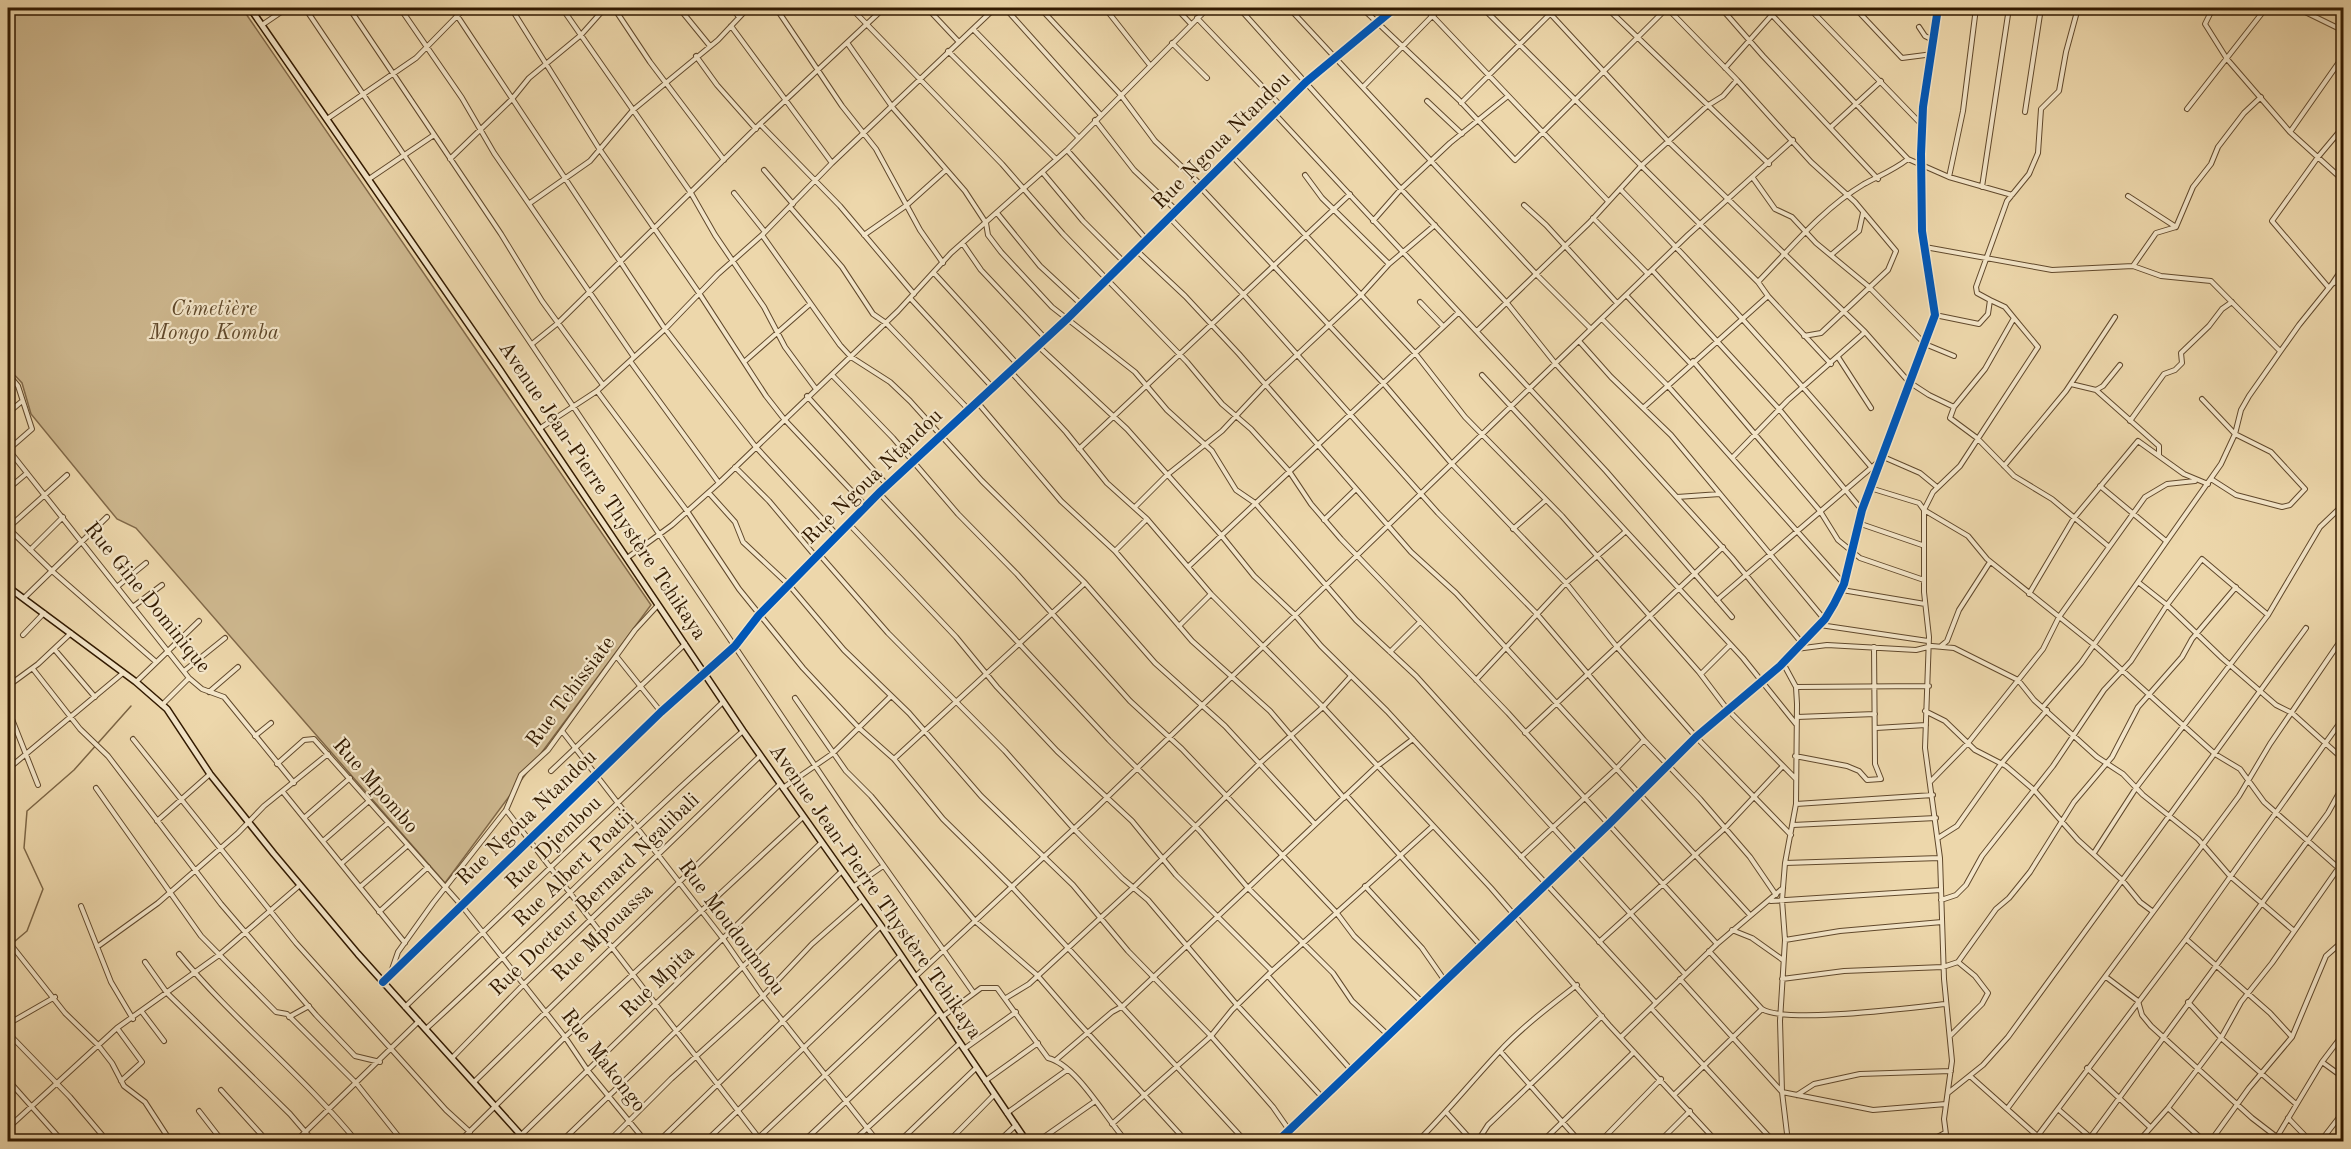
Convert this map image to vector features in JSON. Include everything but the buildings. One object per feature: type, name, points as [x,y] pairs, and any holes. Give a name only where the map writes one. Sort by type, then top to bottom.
[{"type":"street","name":"Avenue Jean-Pierre Thystère Tchikaya","points":[[250,8],[627,558],[742,731],[881,926],[1026,1142]]},
{"type":"street","points":[[262,25],[287,8]]},
{"type":"street","points":[[305,8],[883,866],[973,992]]},
{"type":"street","points":[[349,8],[558,323],[603,385]]},
{"type":"street","points":[[400,8],[632,359],[719,483]]},
{"type":"street","points":[[452,8],[665,329],[755,447],[838,536]]},
{"type":"street","points":[[327,119],[426,49],[465,8]]},
{"type":"street","points":[[511,8],[600,150],[784,419],[866,506]]},
{"type":"street","points":[[562,8],[691,193],[795,362],[816,389]]},
{"type":"street","points":[[450,159],[512,99],[529,78],[581,35],[605,8]]},
{"type":"street","points":[[614,8],[724,160]]},
{"type":"street","points":[[679,8],[710,46]]},
{"type":"street","points":[[732,8],[739,17]]},
{"type":"street","points":[[530,203],[566,179],[600,150],[633,110],[665,81],[710,46],[748,8]]},
{"type":"street","points":[[776,8],[842,106],[884,161],[920,230],[943,262]]},
{"type":"street","points":[[851,8],[1002,164],[1023,190],[1180,355],[1222,404],[1237,416],[1289,471],[1324,520],[1476,680],[1717,944]]},
{"type":"street","points":[[532,344],[558,323],[760,124],[884,8]]},
{"type":"street","points":[[927,8],[958,41]]},
{"type":"street","points":[[1005,8],[1100,114]]},
{"type":"street","points":[[1040,8],[1120,94],[1155,141],[1201,186],[1384,384],[1452,464],[1566,583],[1617,647],[1696,737],[1791,834]]},
{"type":"street","points":[[1105,8],[1149,64]]},
{"type":"street","points":[[1176,8],[1191,24]]},
{"type":"street","points":[[627,558],[661,534],[719,483],[807,396],[886,323],[943,262],[1067,150],[1149,64],[1208,8]]},
{"type":"street","points":[[1239,8],[1401,189],[1507,303],[1555,363],[1723,547],[1801,642]]},
{"type":"street","points":[[1289,8],[1364,86],[1536,274],[1591,329]]},
{"type":"street","points":[[1362,8],[1461,103],[1515,160],[1667,8],[1737,80],[1811,162],[1849,196],[1896,251],[1888,270],[1868,286],[1821,333],[1804,336]]},
{"type":"street","name":"Rue Ngoua Ntandou","points":[[383,982],[661,712],[735,646],[759,615],[887,485],[1068,318],[1233,157],[1306,82],[1395,8]]},
{"type":"street","points":[[1425,8],[1608,201]]},
{"type":"street","points":[[1364,86],[1440,8]]},
{"type":"street","points":[[1483,8],[1758,282],[1768,296],[1831,364]]},
{"type":"street","points":[[1545,8],[1669,142],[1866,332],[1909,382],[1929,395],[1954,406]]},
{"type":"street","points":[[1461,103],[1556,8]]},
{"type":"street","points":[[1607,8],[1769,164]]},
{"type":"street","points":[[1721,8],[1878,178]]},
{"type":"street","points":[[1725,68],[1778,8]]},
{"type":"street","points":[[1809,8],[1923,126]]},
{"type":"street","points":[[1855,8],[1902,58],[1933,54]]},
{"type":"street","points":[[1277,1142],[1609,824],[1696,737],[1783,663],[1825,619],[1842,590],[1862,510],[1935,315],[1925,247],[1921,166],[1923,107],[1935,41],[1938,9],[1932,8]]},
{"type":"street","points":[[1949,177],[1963,111],[1976,8]]},
{"type":"street","points":[[1982,188],[2010,8]]},
{"type":"street","points":[[2025,112],[2041,8]]},
{"type":"street","points":[[1947,1142],[1945,1133],[1951,1071],[1950,1036],[1945,1004],[1940,858],[1925,748],[1925,711],[1929,686],[1924,603],[1924,510],[1929,497],[1960,466],[2038,347],[2005,307],[1977,293],[1976,287],[1987,260],[1994,232],[2012,195],[2029,174],[2038,153],[2041,109],[2060,91],[2066,52],[2078,8]]},
{"type":"street","points":[[2213,8],[2205,24],[2227,58],[2290,132],[2343,181]]},
{"type":"street","points":[[2187,109],[2266,8]]},
{"type":"street","points":[[2297,8],[2343,31]]},
{"type":"street","points":[[538,429],[597,391],[665,329],[832,163],[893,108],[991,9]]},
{"type":"street","points":[[1772,15],[1908,159],[1949,177],[2012,195]]},
{"type":"street","points":[[1197,18],[1281,106]]},
{"type":"street","points":[[731,26],[832,163]]},
{"type":"street","points":[[1919,27],[1925,36],[1935,41]]},
{"type":"street","points":[[973,29],[1078,137]]},
{"type":"street","points":[[1172,43],[1207,78]]},
{"type":"street","points":[[848,44],[893,108],[965,191],[986,223],[988,235],[1001,252],[1052,307],[1122,361],[1212,451],[1236,490],[1255,503],[1325,585],[1416,676],[1552,827],[1575,856],[1685,974]]},
{"type":"street","points":[[948,51],[1056,159]]},
{"type":"street","points":[[2290,132],[2343,55]]},
{"type":"street","points":[[696,56],[717,85],[756,129]]},
{"type":"street","points":[[1477,331],[1593,218],[1641,166],[1707,106],[1723,96],[1737,80]]},
{"type":"street","points":[[1831,127],[1881,81]]},
{"type":"street","points":[[1373,221],[1401,189],[1462,134],[1509,96]]},
{"type":"street","points":[[2176,227],[2193,187],[2211,164],[2218,147],[2244,113],[2261,97]]},
{"type":"street","points":[[1427,101],[1462,134]]},
{"type":"street","points":[[1274,113],[1373,221],[1404,251],[1528,390],[1606,471],[1731,617]]},
{"type":"street","points":[[1095,120],[1134,170],[1177,211]]},
{"type":"street","points":[[760,124],[815,180],[914,294]]},
{"type":"street","points":[[2330,286],[2272,221],[2343,126]]},
{"type":"street","points":[[368,180],[402,154],[434,135]]},
{"type":"street","points":[[915,977],[1044,858],[1617,303],[1793,140]]},
{"type":"street","points":[[1067,150],[1148,240]]},
{"type":"street","points":[[1233,157],[1415,352],[1451,400],[1598,557],[1701,674],[1728,710],[1795,778]]},
{"type":"street","points":[[1758,282],[1805,231],[1849,196],[1908,159]]},
{"type":"street","points":[[764,170],[842,267],[873,314],[886,323],[969,410]]},
{"type":"street","points":[[864,235],[907,205],[946,170]]},
{"type":"street","points":[[1043,173],[1083,221],[1124,262]]},
{"type":"street","points":[[1305,175],[1322,198],[1389,264]]},
{"type":"street","points":[[1753,178],[1775,209],[1792,217],[1831,255],[1868,286],[1925,345],[1954,356]]},
{"type":"street","points":[[1620,189],[1677,246],[1804,386],[1872,468]]},
{"type":"street","points":[[734,193],[764,233],[810,304],[851,357],[890,382],[942,435],[982,482],[1085,583],[1155,663],[1225,726],[1315,824]]},
{"type":"street","points":[[1079,449],[1116,417],[1304,235],[1350,194]]},
{"type":"street","points":[[2128,196],[2176,227]]},
{"type":"street","points":[[1524,205],[1546,225],[1617,303]]},
{"type":"street","points":[[1831,255],[1859,231],[1862,210]]},
{"type":"street","points":[[997,213],[1040,266],[1081,304]]},
{"type":"street","points":[[1170,218],[1243,294],[1420,494],[1536,613],[1644,740],[1725,828],[1776,895]]},
{"type":"street","points":[[1593,218],[1650,272],[1717,341],[1779,409],[1848,490],[1862,510]]},
{"type":"street","points":[[1135,507],[1167,476],[1206,446],[1266,384],[1361,295],[1389,264],[1435,225]]},
{"type":"street","points":[[2133,266],[2156,233],[2176,227]]},
{"type":"street","points":[[963,244],[981,270],[1045,338]]},
{"type":"street","points":[[1925,247],[2052,270],[2133,266],[2161,276],[2211,282],[2280,351]]},
{"type":"street","points":[[1136,250],[1211,324],[1411,552],[1456,593],[1750,915]]},
{"type":"street","points":[[1938,838],[1957,826],[2001,764],[2081,663],[2208,484],[2235,434],[2241,411],[2280,351],[2343,266]]},
{"type":"street","points":[[934,273],[1018,364]]},
{"type":"street","points":[[2330,286],[2343,278]]},
{"type":"street","points":[[1626,295],[1692,362],[1755,433],[1821,511],[1835,537],[1852,553],[1924,580]]},
{"type":"street","points":[[1643,408],[1768,296]]},
{"type":"street","points":[[910,298],[993,388]]},
{"type":"street","points":[[1935,315],[1979,324],[1988,315],[1990,300]]},
{"type":"street","points":[[1420,302],[1442,325]]},
{"type":"street","points":[[2130,421],[2164,374],[2175,370],[2182,363],[2181,353],[2210,326],[2222,309],[2233,302]]},
{"type":"street","points":[[744,362],[810,304]]},
{"type":"street","points":[[1189,566],[1351,416],[1442,325],[1458,313]]},
{"type":"street","points":[[2004,466],[2071,384],[2115,317]]},
{"type":"street","points":[[2014,318],[1985,369],[1954,406],[1950,418],[1977,438],[2014,476],[2038,488],[2074,518],[2087,525],[2108,546]]},
{"type":"street","points":[[1602,319],[1667,385],[1844,584]]},
{"type":"street","points":[[1731,458],[1779,409],[1866,332]]},
{"type":"street","points":[[1579,341],[1671,435],[1825,619]]},
{"type":"street","points":[[1038,346],[1116,417],[1221,535],[1254,576],[1295,615],[1413,739],[1656,1003]]},
{"type":"street","points":[[1838,357],[1871,408]]},
{"type":"street","points":[[2096,390],[2103,386],[2120,365]]},
{"type":"street","points":[[1011,372],[1107,483],[1147,519],[1211,594],[1323,707],[1513,914],[1577,985],[1602,1017],[1717,1142]]},
{"type":"street","points":[[8,374],[18,386],[21,402],[32,430],[8,449]]},
{"type":"street","points":[[832,375],[1130,701],[1169,736],[1227,795],[1336,912],[1354,936],[1423,1003]]},
{"type":"street","points":[[1482,375],[1512,405],[1625,532],[1679,587],[1762,681],[1797,725]]},
{"type":"street","points":[[2071,384],[2096,390],[2159,446],[2159,456]]},
{"type":"street","points":[[597,391],[687,511],[759,615],[859,728],[894,759],[943,819],[1012,886],[1246,1142]]},
{"type":"street","points":[[807,396],[887,485]]},
{"type":"street","points":[[2202,399],[2235,434],[2271,452],[2305,489],[2290,505],[2282,507],[2236,495],[2211,479]]},
{"type":"street","points":[[8,413],[21,402]]},
{"type":"street","points":[[978,403],[1060,501],[1115,551],[1179,626],[1270,711],[1481,946]]},
{"type":"street","points":[[2029,594],[2074,518],[2144,434]]},
{"type":"street","points":[[2138,441],[2195,481],[2208,484]]},
{"type":"street","name":"Rue Gine Dominique","points":[[8,449],[168,648],[189,678],[208,692],[224,697],[294,783]]},
{"type":"street","points":[[1881,456],[1920,473],[1937,488]]},
{"type":"street","points":[[1717,600],[1769,553],[1795,531],[1809,523],[1879,462]]},
{"type":"street","points":[[735,467],[769,501],[888,633],[1005,751],[1074,829],[1134,887],[1188,946],[1237,1005],[1322,1097]]},
{"type":"street","points":[[8,489],[27,473]]},
{"type":"street","points":[[67,475],[8,528],[51,571],[155,661]]},
{"type":"street","points":[[1931,782],[1968,743],[2043,649],[2059,617],[2145,497],[2160,487],[2195,481]]},
{"type":"street","points":[[2100,486],[2166,541]]},
{"type":"street","points":[[1870,488],[1919,503],[1924,510],[1968,536],[1990,562],[2093,644],[2215,754],[2240,769],[2264,802],[2308,839],[2343,873]]},
{"type":"street","points":[[1324,520],[1356,489]]},
{"type":"street","points":[[709,492],[735,522],[743,542],[789,585],[844,650],[925,730],[981,796],[1100,916],[1128,951],[1211,1036],[1273,1107],[1289,1130]]},
{"type":"street","points":[[879,493],[1018,643],[1196,827],[1248,888],[1343,984],[1352,1001],[1389,1036]]},
{"type":"street","points":[[1676,497],[1720,494]]},
{"type":"street","points":[[1513,529],[1546,500]]},
{"type":"street","points":[[2094,853],[2136,788],[2268,615],[2320,527],[2343,504]]},
{"type":"street","points":[[30,550],[63,517]]},
{"type":"street","points":[[23,599],[107,517]]},
{"type":"street","points":[[1115,551],[1147,519]]},
{"type":"street","points":[[1858,523],[1923,545]]},
{"type":"street","points":[[849,524],[956,637],[985,673],[1057,751],[1095,788],[1107,796],[1216,917],[1272,971]]},
{"type":"street","points":[[1476,680],[1566,583],[1625,532]]},
{"type":"street","points":[[1525,733],[1723,547]]},
{"type":"street","points":[[1941,900],[1956,895],[1966,885],[1982,856],[2034,790],[2074,736],[2104,690],[2122,670],[2167,605],[2203,559],[2268,615]]},
{"type":"street","points":[[1940,647],[1947,641],[1962,604],[1990,562]]},
{"type":"street","points":[[118,586],[146,563]]},
{"type":"street","points":[[2138,582],[2167,605],[2276,705],[2292,713],[2343,760]]},
{"type":"street","points":[[894,759],[1085,583]]},
{"type":"street","points":[[134,606],[162,585]]},
{"type":"street","points":[[8,587],[136,682],[162,705],[180,726],[210,774],[300,885],[383,982],[420,1020],[527,1142]]},
{"type":"street","points":[[1782,979],[1845,971],[1943,967],[1958,963],[1996,909],[2009,898],[2030,872],[2074,802],[2107,764],[2135,712],[2236,587]]},
{"type":"street","points":[[1842,590],[1924,603]]},
{"type":"street","points":[[1179,626],[1211,594]]},
{"type":"street","name":"Rue Tchissiate","points":[[390,976],[393,963],[405,942],[444,888],[506,810],[521,775],[542,758],[635,630],[658,604]]},
{"type":"street","points":[[23,635],[44,614]]},
{"type":"street","points":[[136,682],[168,648],[199,621]]},
{"type":"street","points":[[1390,652],[1420,622]]},
{"type":"street","points":[[1819,625],[1928,640]]},
{"type":"street","points":[[1947,1094],[1970,1076],[2008,1037],[2306,628]]},
{"type":"street","points":[[8,686],[33,669],[70,633]]},
{"type":"street","points":[[184,671],[225,638]]},
{"type":"street","points":[[2007,1109],[2071,1019],[2106,977],[2152,911],[2239,796],[2248,778],[2341,640]]},
{"type":"street","points":[[551,771],[577,749],[640,685],[685,644]]},
{"type":"street","points":[[1701,674],[1730,645]]},
{"type":"street","points":[[1795,650],[1827,645],[1922,650],[1940,647],[1961,650],[2018,680],[2074,736],[2122,774],[2202,844],[2230,876],[2294,930]]},
{"type":"street","points":[[1795,756],[1847,766],[1858,771],[1867,780],[1882,778],[1875,764],[1874,647]]},
{"type":"street","points":[[55,650],[95,697]]},
{"type":"street","points":[[617,657],[661,712]]},
{"type":"street","points":[[1783,663],[1796,687],[1797,717],[1796,804],[1785,862],[1782,900],[1785,940],[1780,1015],[1782,1092],[1788,1142]]},
{"type":"street","points":[[208,692],[238,667]]},
{"type":"street","points":[[33,669],[80,729],[108,756],[196,871],[309,1006],[355,1056],[380,1062]]},
{"type":"street","points":[[8,768],[123,673]]},
{"type":"street","points":[[1006,998],[1037,975],[1134,887],[1260,763],[1323,707],[1351,675]]},
{"type":"street","points":[[162,705],[189,678]]},
{"type":"street","points":[[1796,687],[1929,686]]},
{"type":"street","name":"Rue Mpouassa","points":[[474,1082],[677,882],[782,786],[832,754],[891,696]]},
{"type":"street","points":[[795,698],[832,754],[976,922],[1037,975],[1187,1142]]},
{"type":"street","name":"Rue Djembou","points":[[405,1006],[724,701]]},
{"type":"street","points":[[8,709],[38,784]]},
{"type":"street","points":[[1925,711],[1945,721],[1986,758],[2001,764],[2034,790],[2140,902],[2152,911]]},
{"type":"street","points":[[1797,717],[1875,714]]},
{"type":"street","points":[[2033,1142],[2186,939],[2343,717]]},
{"type":"street","points":[[255,736],[271,723]]},
{"type":"street","points":[[1876,728],[1926,725]]},
{"type":"street","name":"Rue Moudoumbou","points":[[562,731],[616,804],[724,940],[763,996],[878,1142]]},
{"type":"street","name":"Rue Albert Poatii","points":[[427,1028],[504,958],[742,731]]},
{"type":"street","name":"Rue Mpombo","points":[[277,764],[308,737],[314,739],[444,888]]},
{"type":"street","points":[[133,739],[270,911],[392,1050],[470,1132]]},
{"type":"street","points":[[1057,1059],[1112,1012],[1123,1006],[1376,767],[1413,739]]},
{"type":"street","points":[[1521,857],[1644,740]]},
{"type":"street","points":[[97,947],[170,893],[221,849],[264,806],[328,754]]},
{"type":"street","name":"Rue Docteur Bernard Ngalibali","points":[[453,1057],[524,984],[760,756]]},
{"type":"street","points":[[1599,942],[1725,828],[1784,766]]},
{"type":"street","points":[[157,821],[210,774]]},
{"type":"street","points":[[304,818],[350,778]]},
{"type":"street","points":[[2059,1110],[2088,1139],[2329,810],[2343,784]]},
{"type":"street","points":[[96,788],[186,917],[219,956],[276,1012],[289,1017],[356,1083],[403,1142]]},
{"type":"street","points":[[283,792],[405,942]]},
{"type":"street","points":[[1796,804],[1933,795]]},
{"type":"street","points":[[323,841],[369,801]]},
{"type":"street","points":[[506,810],[760,1139]]},
{"type":"street","points":[[459,1142],[700,911],[804,818]]},
{"type":"street","points":[[1793,825],[1936,818]]},
{"type":"street","points":[[342,862],[388,823]]},
{"type":"street","points":[[1112,1124],[1211,1036],[1237,1005],[1272,971],[1433,826]]},
{"type":"street","name":"Rue Mpita","points":[[514,1142],[724,940],[798,863],[821,843]]},
{"type":"street","points":[[360,887],[408,846]]},
{"type":"street","points":[[1785,862],[1940,858]]},
{"type":"street","points":[[2138,1142],[2168,1108],[2222,1038],[2248,994],[2343,860]]},
{"type":"street","points":[[852,887],[883,866]]},
{"type":"street","points":[[379,912],[428,867]]},
{"type":"street","points":[[561,1142],[841,872]]},
{"type":"street","points":[[18,1142],[8,1129],[98,1045],[117,1028],[133,1019],[219,956],[300,885]]},
{"type":"street","points":[[1365,886],[1398,919],[1445,981]]},
{"type":"street","points":[[8,887],[11,891]]},
{"type":"street","name":"Rue Makongo","points":[[444,888],[483,931],[588,1071],[631,1120],[646,1142]]},
{"type":"street","points":[[1621,1038],[1731,930],[1783,888]]},
{"type":"street","points":[[1769,901],[1941,890]]},
{"type":"street","points":[[608,1142],[763,996],[812,944],[862,900]]},
{"type":"street","points":[[81,906],[118,997],[133,1019]]},
{"type":"street","points":[[1785,940],[1840,931],[1942,922]]},
{"type":"street","points":[[658,1142],[881,926]]},
{"type":"street","points":[[1731,930],[1752,938],[1783,960]]},
{"type":"street","points":[[2186,939],[2292,1037]]},
{"type":"street","points":[[2210,1142],[2261,1073],[2292,1037],[2326,956],[2343,940]]},
{"type":"street","points":[[8,943],[55,997],[65,1013],[98,1045],[112,1063],[121,1081],[145,1102],[171,1142]]},
{"type":"street","points":[[1709,951],[1762,1009],[1774,1015],[1827,1015],[1945,1004]]},
{"type":"street","points":[[179,954],[195,973],[330,1107],[357,1142]]},
{"type":"street","points":[[705,1142],[900,956]]},
{"type":"street","points":[[145,962],[167,993],[314,1142]]},
{"type":"street","points":[[1950,1036],[1982,1004],[1988,993],[1975,976],[1958,963]]},
{"type":"street","points":[[1268,976],[1352,1071]]},
{"type":"street","points":[[2106,977],[2138,1001],[2146,1022],[2276,1140],[2322,1062],[2343,1033]]},
{"type":"street","points":[[1680,979],[1782,1092],[1879,1111],[1946,1104]]},
{"type":"street","points":[[754,1142],[760,1139],[824,1074],[921,985]]},
{"type":"street","points":[[1417,1142],[1447,1113],[1500,1051],[1540,1013],[1577,985]]},
{"type":"street","points":[[803,1142],[941,1015],[981,988],[997,988],[1048,1058],[1057,1059],[1126,1142]]},
{"type":"street","points":[[8,1024],[55,997]]},
{"type":"street","points":[[2188,1002],[2222,1038],[2296,1104]]},
{"type":"street","points":[[289,1017],[309,1006]]},
{"type":"street","points":[[1651,1008],[1774,1142]]},
{"type":"street","points":[[1675,1095],[1762,1009]]},
{"type":"street","points":[[142,1012],[164,1041]]},
{"type":"street","points":[[964,1049],[1016,1012]]},
{"type":"street","points":[[1447,1113],[1475,1142],[1488,1125],[1602,1017]]},
{"type":"street","points":[[295,1142],[380,1062],[420,1020]]},
{"type":"street","points":[[117,1028],[142,1062],[121,1081]]},
{"type":"street","points":[[8,1033],[106,1141]]},
{"type":"street","points":[[852,1142],[960,1042]]},
{"type":"street","points":[[985,1081],[1038,1043]]},
{"type":"street","points":[[1500,1051],[1580,1142]]},
{"type":"street","points":[[1542,1142],[1634,1052]]},
{"type":"street","points":[[2322,1062],[2343,1078]]},
{"type":"street","points":[[899,1142],[976,1068]]},
{"type":"street","points":[[2087,1068],[2150,1127]]},
{"type":"street","points":[[1007,1113],[1067,1070]]},
{"type":"street","points":[[1797,1095],[1814,1084],[1871,1072],[1951,1071]]},
{"type":"street","points":[[1970,1076],[1983,1084],[1996,1101],[2044,1142]]},
{"type":"street","points":[[1600,1142],[1661,1079]]},
{"type":"street","points":[[8,1080],[63,1142]]},
{"type":"street","points":[[221,1090],[268,1142]]},
{"type":"street","points":[[948,1142],[994,1095]]},
{"type":"street","points":[[1037,1142],[1094,1102]]},
{"type":"street","points":[[2168,1108],[2205,1142]]},
{"type":"street","points":[[199,1111],[223,1142]]},
{"type":"street","points":[[1659,1142],[1690,1111]]},
{"type":"street","points":[[2320,1142],[2343,1111]]},
{"type":"street","points":[[2288,1118],[2311,1142]]},
{"type":"street","points":[[998,1142],[1016,1125]]},
{"type":"street","points":[[1928,1142],[1945,1133]]},
{"type":"street","points":[[1111,1142],[1120,1135]]},
{"type":"green space","name":"Cimetière Mongo Komba","points":[[15,8],[242,8],[651,605],[445,883],[136,528],[117,519],[31,414],[22,383],[8,368],[8,23]]},
{"type":"waterway","points":[[8,947],[27,931],[43,889],[24,848],[27,811],[74,770],[131,706]]},
{"type":"cycle path","points":[[383,982],[661,712],[735,646],[759,615],[879,493],[1068,318],[1306,82],[1395,8]]},
{"type":"cycle path","points":[[1277,1142],[1609,824],[1696,737],[1780,666],[1825,619],[1834,604],[1844,584],[1862,510],[1935,315],[1922,231],[1921,154],[1923,107],[1938,8]]}]
